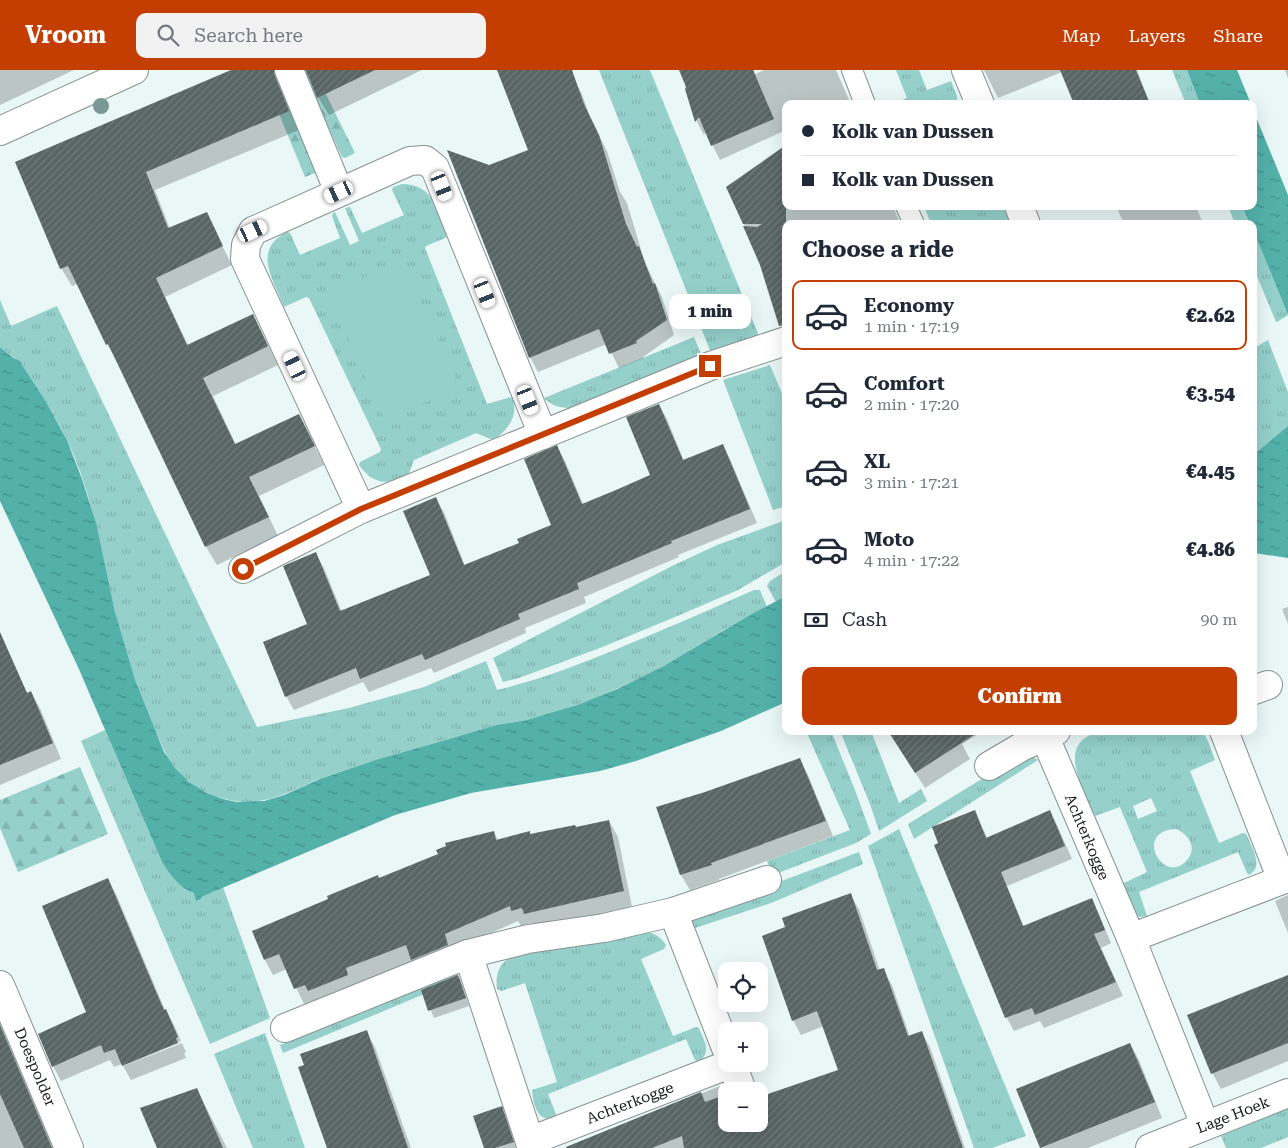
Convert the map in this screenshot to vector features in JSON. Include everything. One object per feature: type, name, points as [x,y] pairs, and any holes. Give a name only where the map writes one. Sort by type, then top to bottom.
[{"type":"street","points":[[0,131],[134,70]]},
{"type":"street","points":[[289,70],[339,192]]},
{"type":"street","points":[[966,70],[978,100]]},
{"type":"street","points":[[361,509],[245,259],[246,244],[253,231],[410,161],[425,160],[434,168],[543,435]]},
{"type":"street","points":[[243,569],[361,509],[710,366],[782,342]]},
{"type":"street","name":"Achterkogge","points":[[989,766],[1046,735]]},
{"type":"street","name":"Achterkogge","points":[[1051,735],[1205,1125]]},
{"type":"street","points":[[1131,938],[1284,889],[1226,735]]},
{"type":"street","points":[[285,1028],[468,954],[528,939],[604,928],[673,912],[767,880]]},
{"type":"street","points":[[673,912],[718,1027]]},
{"type":"street","name":"Achterkogge","points":[[468,954],[531,1145],[734,1072]]},
{"type":"street","name":"Doespolder","points":[[0,985],[69,1148]]},
{"type":"street","name":"Lage Hoek","points":[[1150,1148],[1288,1093]]},
{"type":"lane","points":[[852,70],[863,100]]},
{"type":"green space","points":[[261,70],[272,70],[317,169],[315,173],[305,177]]},
{"type":"green space","points":[[302,70],[314,70],[355,153],[345,158],[342,157]]},
{"type":"green space","points":[[599,70],[650,70],[759,336],[711,353]]},
{"type":"green space","points":[[896,70],[919,70],[927,90],[951,81],[958,100],[902,100],[907,98]]},
{"type":"green space","points":[[1172,70],[1187,70],[1198,100],[1184,100]]},
{"type":"green space","points":[[402,184],[421,188],[433,200],[441,216],[448,235],[425,248],[487,404],[511,397],[514,409],[511,422],[493,440],[476,433],[414,460],[408,476],[387,482],[375,480],[359,465],[360,462],[380,452],[381,449],[309,298],[306,297],[284,307],[271,277],[268,257],[270,248],[276,239],[287,232],[290,233],[300,255],[340,238],[332,216],[335,212],[350,245],[359,241],[345,208],[350,207],[362,233],[404,215],[392,190],[393,187]]},
{"type":"green space","points":[[926,210],[1005,210],[1008,220],[929,220]]},
{"type":"green space","points":[[1230,210],[1244,210],[1248,220],[1233,220]]},
{"type":"green space","points":[[1257,239],[1288,315],[1276,322],[1257,276]]},
{"type":"green space","points":[[404,260],[459,388],[384,420],[328,293]]},
{"type":"green space","points":[[0,300],[11,326],[57,306],[257,727],[349,708],[424,687],[486,661],[497,690],[528,682],[602,655],[754,590],[760,590],[767,607],[740,620],[653,672],[563,710],[527,720],[503,724],[395,755],[324,777],[267,800],[234,801],[209,794],[187,780],[170,761],[149,716],[119,630],[96,524],[84,482],[67,440],[44,399],[19,360],[13,358],[0,347]]},
{"type":"green space","points":[[694,337],[702,356],[571,408],[556,406],[544,398]]},
{"type":"green space","points":[[1268,340],[1288,392],[1288,426],[1257,452],[1257,346]]},
{"type":"green space","points":[[770,365],[782,394],[782,507],[773,510],[723,380]]},
{"type":"green space","points":[[782,521],[782,564],[738,590],[600,648],[519,678],[503,682],[493,658],[672,566],[717,545]]},
{"type":"green space","points":[[782,574],[782,598],[776,602],[767,586],[770,581]]},
{"type":"green space","points":[[105,730],[162,862],[170,874],[200,897],[223,887],[270,1018],[210,1044],[81,741]]},
{"type":"green space","points":[[808,735],[833,735],[871,834],[856,843],[773,875],[767,861],[850,830]]},
{"type":"green space","points":[[842,735],[873,735],[899,803],[921,789],[927,801],[879,831]]},
{"type":"green space","points":[[1090,735],[1204,735],[1215,760],[1190,771],[1219,843],[1243,833],[1246,834],[1255,856],[1256,867],[1254,871],[1249,875],[1247,873],[1238,852],[1139,892],[1147,916],[1140,917],[1136,915],[1122,884],[1147,872],[1120,807],[1095,816],[1090,807],[1075,762],[1075,754],[1082,740]],"holes":[[[1151,798],[1157,811],[1138,819],[1133,806]],[[1176,829],[1188,838],[1192,850],[1187,860],[1178,867],[1169,867],[1162,863],[1156,855],[1154,847],[1156,838],[1163,832]]]},
{"type":"green space","points":[[1031,755],[1038,760],[914,839],[908,824],[985,777],[988,780],[1018,760]]},
{"type":"green space","points":[[80,767],[108,834],[18,872],[0,828],[0,800]]},
{"type":"green space","points":[[899,829],[1026,1136],[992,1148],[974,1148],[868,846]]},
{"type":"green space","points":[[859,852],[863,864],[771,903],[692,929],[694,917],[776,883]]},
{"type":"green space","points":[[643,932],[656,935],[666,945],[664,949],[641,959],[673,1036],[696,1027],[699,1028],[706,1048],[705,1055],[702,1059],[696,1061],[686,1039],[548,1094],[556,1117],[550,1119],[541,1116],[535,1107],[532,1090],[557,1082],[525,983],[501,991],[497,989],[497,978],[500,968],[506,960],[517,955]]},
{"type":"green space","points":[[451,973],[456,973],[461,981],[422,995],[283,1053],[280,1045]]},
{"type":"green space","points":[[265,1033],[305,1148],[253,1148],[214,1054]]},
{"type":"green space","points":[[1288,1108],[1288,1137],[1261,1148],[1226,1148],[1221,1136]]},
{"type":"water","points":[[1187,70],[1237,70],[1249,100],[1198,100]]},
{"type":"water","points":[[1257,119],[1288,195],[1288,315],[1257,239],[1257,220],[1248,220],[1244,210],[1257,210]]},
{"type":"water","points":[[0,347],[13,358],[19,360],[45,400],[67,440],[96,523],[115,612],[135,680],[164,752],[175,768],[189,782],[207,793],[223,799],[237,802],[264,801],[284,795],[322,778],[379,759],[497,725],[527,720],[577,705],[617,689],[662,667],[782,598],[782,704],[721,731],[636,761],[600,771],[471,793],[395,815],[201,897],[201,899],[196,901],[194,893],[176,881],[162,862],[78,667],[0,501]]},
{"type":"water","points":[[1288,426],[1288,558],[1257,553],[1257,452]]},
{"type":"building","points":[[231,70],[274,70],[289,111],[146,172],[168,228],[207,212],[223,246],[156,278],[187,345],[253,314],[268,346],[203,378],[235,444],[299,414],[315,446],[249,477],[269,517],[205,547],[108,344],[106,345],[68,266],[60,269],[15,162]]},
{"type":"building","points":[[306,70],[375,70],[317,98]]},
{"type":"building","points":[[497,70],[572,70],[584,104],[599,135],[626,224],[637,247],[639,246],[653,284],[655,283],[667,320],[636,341],[637,343],[609,354],[599,329],[529,358],[447,150],[489,165],[528,150]]},
{"type":"building","points":[[679,70],[753,70],[774,119],[711,146],[699,117],[695,122],[686,87]]},
{"type":"building","points":[[1060,70],[1136,70],[1148,100],[1072,100]]},
{"type":"building","points":[[782,148],[782,210],[786,210],[786,220],[782,220],[782,326],[779,326],[760,265],[743,226],[757,227],[762,224],[743,224],[726,187]]},
{"type":"building","points":[[659,404],[683,460],[723,444],[750,509],[671,541],[672,543],[577,583],[579,589],[518,614],[520,619],[425,660],[422,654],[360,679],[356,668],[285,697],[263,642],[307,624],[283,566],[316,552],[340,611],[430,575],[403,511],[436,497],[464,565],[519,543],[517,539],[551,525],[524,459],[557,445],[582,504],[650,475],[626,417]]},
{"type":"building","points":[[0,632],[27,693],[31,691],[53,743],[0,765]]},
{"type":"building","points":[[891,735],[974,735],[915,773]]},
{"type":"building","points":[[800,758],[826,821],[711,863],[712,865],[680,875],[656,807],[705,792]]},
{"type":"building","points":[[975,810],[986,838],[1050,810],[1065,846],[1001,872],[1023,926],[1092,898],[1105,930],[1094,934],[1116,982],[1035,1015],[1032,1008],[1005,1018],[934,845],[938,843],[932,827]]},
{"type":"building","points":[[609,820],[624,891],[524,914],[522,908],[511,911],[510,906],[445,934],[448,945],[411,960],[406,945],[346,968],[348,975],[308,991],[305,985],[294,989],[279,954],[264,960],[252,931],[328,899],[327,896],[378,875],[379,878],[438,854],[436,850],[446,846],[445,843],[494,831],[496,840],[530,831],[530,834]]},
{"type":"building","points":[[108,878],[164,1010],[166,1009],[178,1037],[176,1038],[178,1043],[122,1066],[115,1049],[104,1053],[101,1045],[52,1067],[38,1034],[86,1012],[42,906]]},
{"type":"building","points":[[851,893],[877,970],[884,968],[908,1036],[922,1031],[963,1148],[684,1148],[682,1136],[652,1148],[566,1148],[701,1092],[705,1102],[718,1097],[718,1132],[768,1132],[768,1094],[838,1070],[817,1011],[792,1021],[762,936],[785,927],[782,918]]},
{"type":"building","points":[[458,975],[466,998],[428,1011],[421,990]]},
{"type":"building","points":[[1288,975],[1288,1043],[1211,1074],[1187,1015]]},
{"type":"building","points":[[0,1025],[52,1148],[24,1148],[0,1094]]},
{"type":"building","points":[[367,1030],[408,1148],[327,1148],[298,1067],[304,1065],[300,1054]]},
{"type":"building","points":[[1130,1043],[1155,1102],[1040,1148],[1016,1089]]},
{"type":"building","points":[[197,1088],[223,1148],[157,1148],[140,1108]]},
{"type":"building","points":[[502,1106],[514,1142],[495,1148],[484,1148],[473,1116]]},
{"type":"route","points":[[243,569],[361,509],[710,366]]}]
